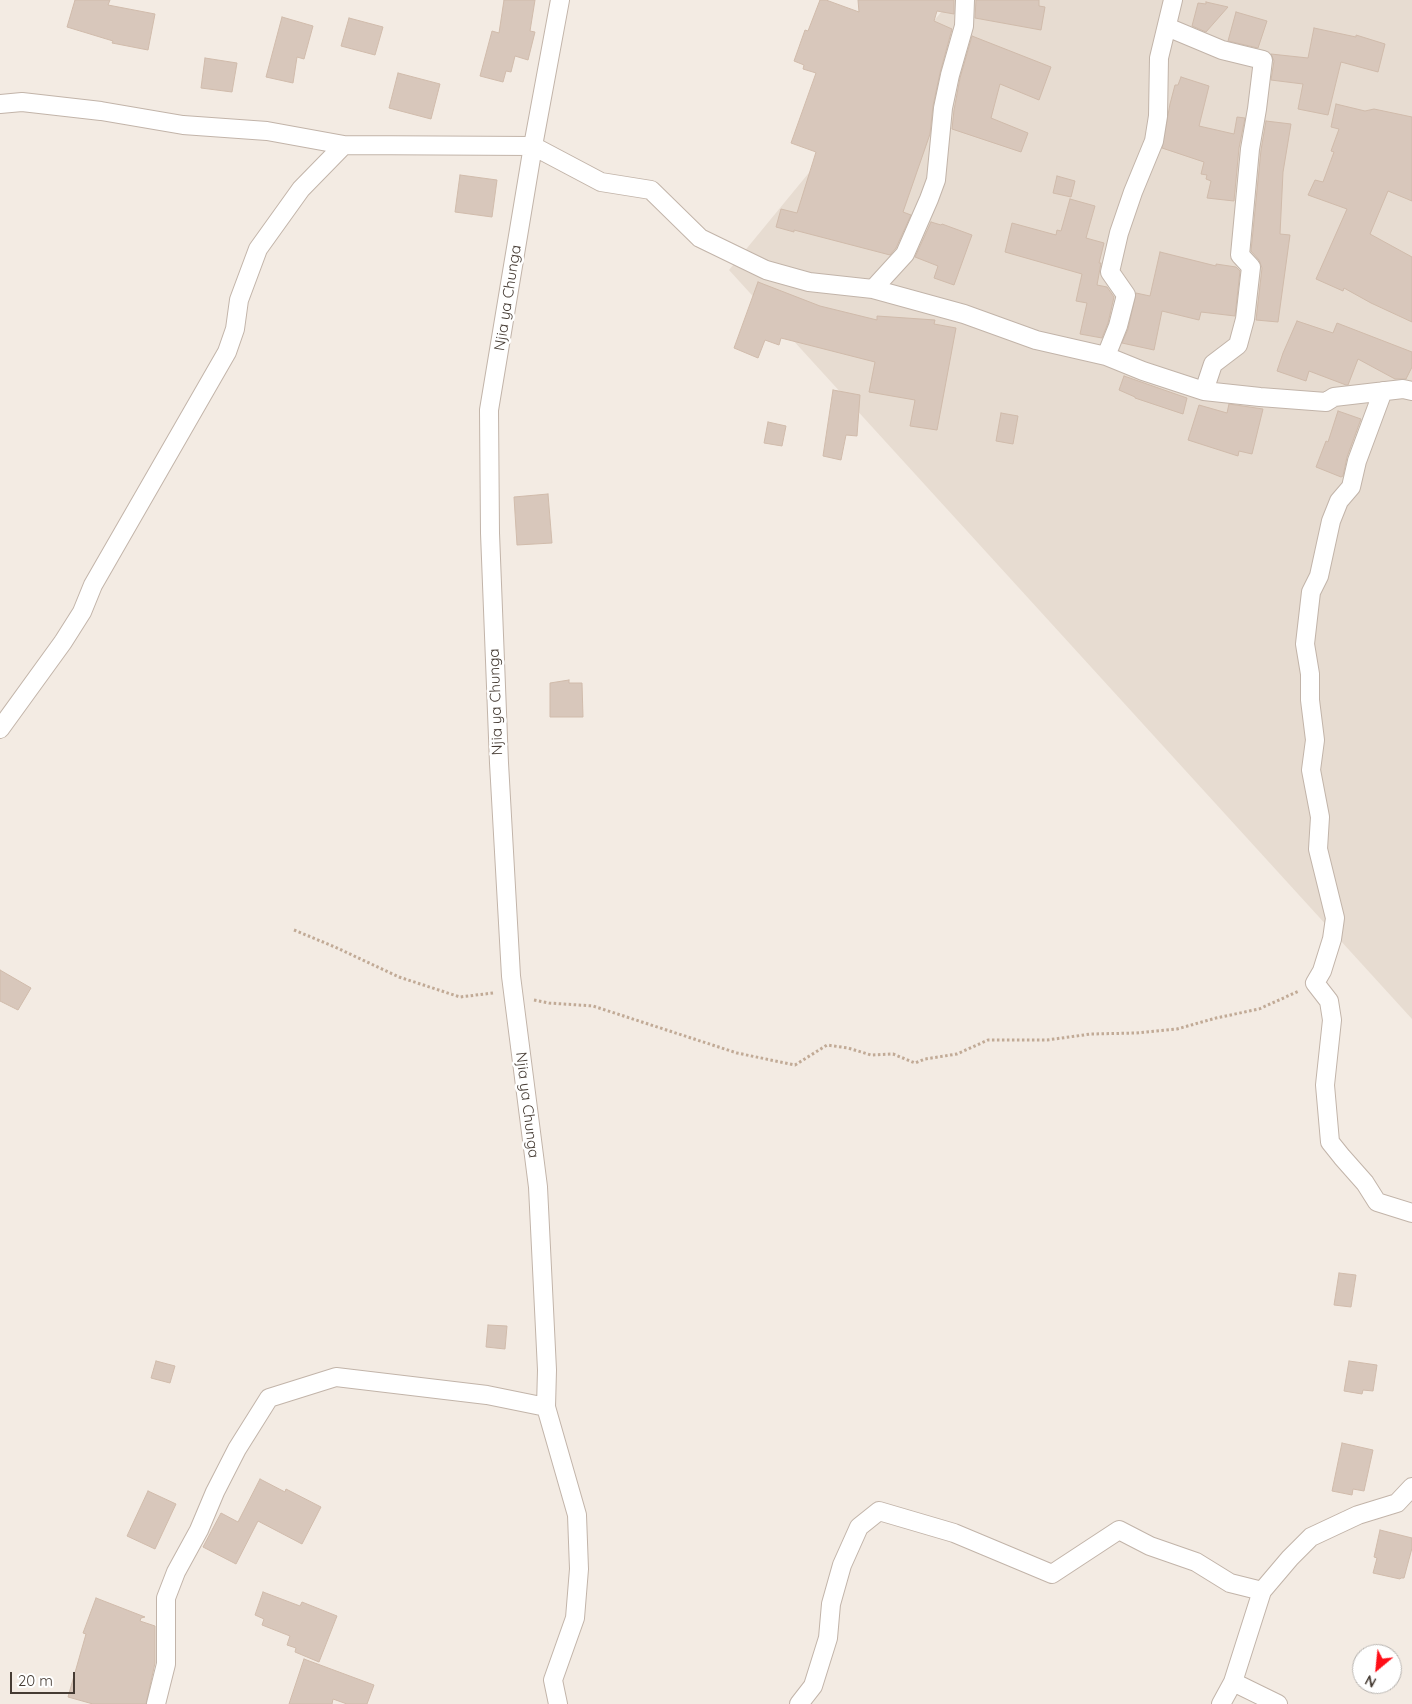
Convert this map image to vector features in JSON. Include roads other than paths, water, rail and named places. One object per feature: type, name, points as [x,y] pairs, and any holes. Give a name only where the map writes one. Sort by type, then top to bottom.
[{"type":"street","name":"Njia ya Chunga","points":[[558,1704],[553,1680],[575,1618],[579,1569],[577,1515],[546,1407],[538,1187],[513,995],[499,763],[491,543],[489,410],[533,146],[560,0]]},
{"type":"street","points":[[873,289],[905,254],[936,180],[943,108],[964,26],[965,0]]},
{"type":"street","points":[[1106,356],[1118,326],[1126,295],[1110,272],[1119,233],[1154,141],[1158,116],[1159,58],[1173,0]]},
{"type":"street","points":[[1167,27],[1222,50],[1263,60],[1250,149],[1240,255],[1252,267],[1245,319],[1238,345],[1213,364],[1204,390]]},
{"type":"street","points":[[0,104],[22,102],[101,111],[182,126],[267,131],[344,145],[533,146],[601,182],[651,190],[700,238],[766,270],[809,282],[873,289],[964,314],[1036,340],[1106,356],[1143,371],[1204,390],[1260,398],[1326,402],[1334,397],[1409,386]]},
{"type":"street","points":[[0,729],[42,672],[82,612],[93,585],[227,352],[235,329],[239,300],[258,249],[301,188],[344,145]]},
{"type":"street","points":[[1383,391],[1357,461],[1351,486],[1339,501],[1331,521],[1318,576],[1311,592],[1305,644],[1310,674],[1310,700],[1315,740],[1311,770],[1320,817],[1318,849],[1335,918],[1332,939],[1322,971],[1315,983],[1329,1001],[1332,1020],[1326,1085],[1330,1142],[1342,1158],[1365,1182],[1377,1202],[1412,1213]]},
{"type":"street","points":[[156,1704],[166,1664],[166,1598],[176,1572],[199,1530],[221,1478],[269,1398],[336,1377],[487,1395],[546,1407]]},
{"type":"street","points":[[1221,1704],[1233,1682],[1262,1591],[1290,1558],[1311,1538],[1358,1515],[1397,1503],[1412,1487]]},
{"type":"street","points":[[799,1704],[813,1686],[826,1646],[831,1604],[842,1565],[859,1527],[879,1511],[954,1533],[1052,1574],[1118,1530],[1150,1546],[1196,1562],[1230,1583],[1262,1591]]},
{"type":"street","points":[[1233,1682],[1278,1704]]}]
